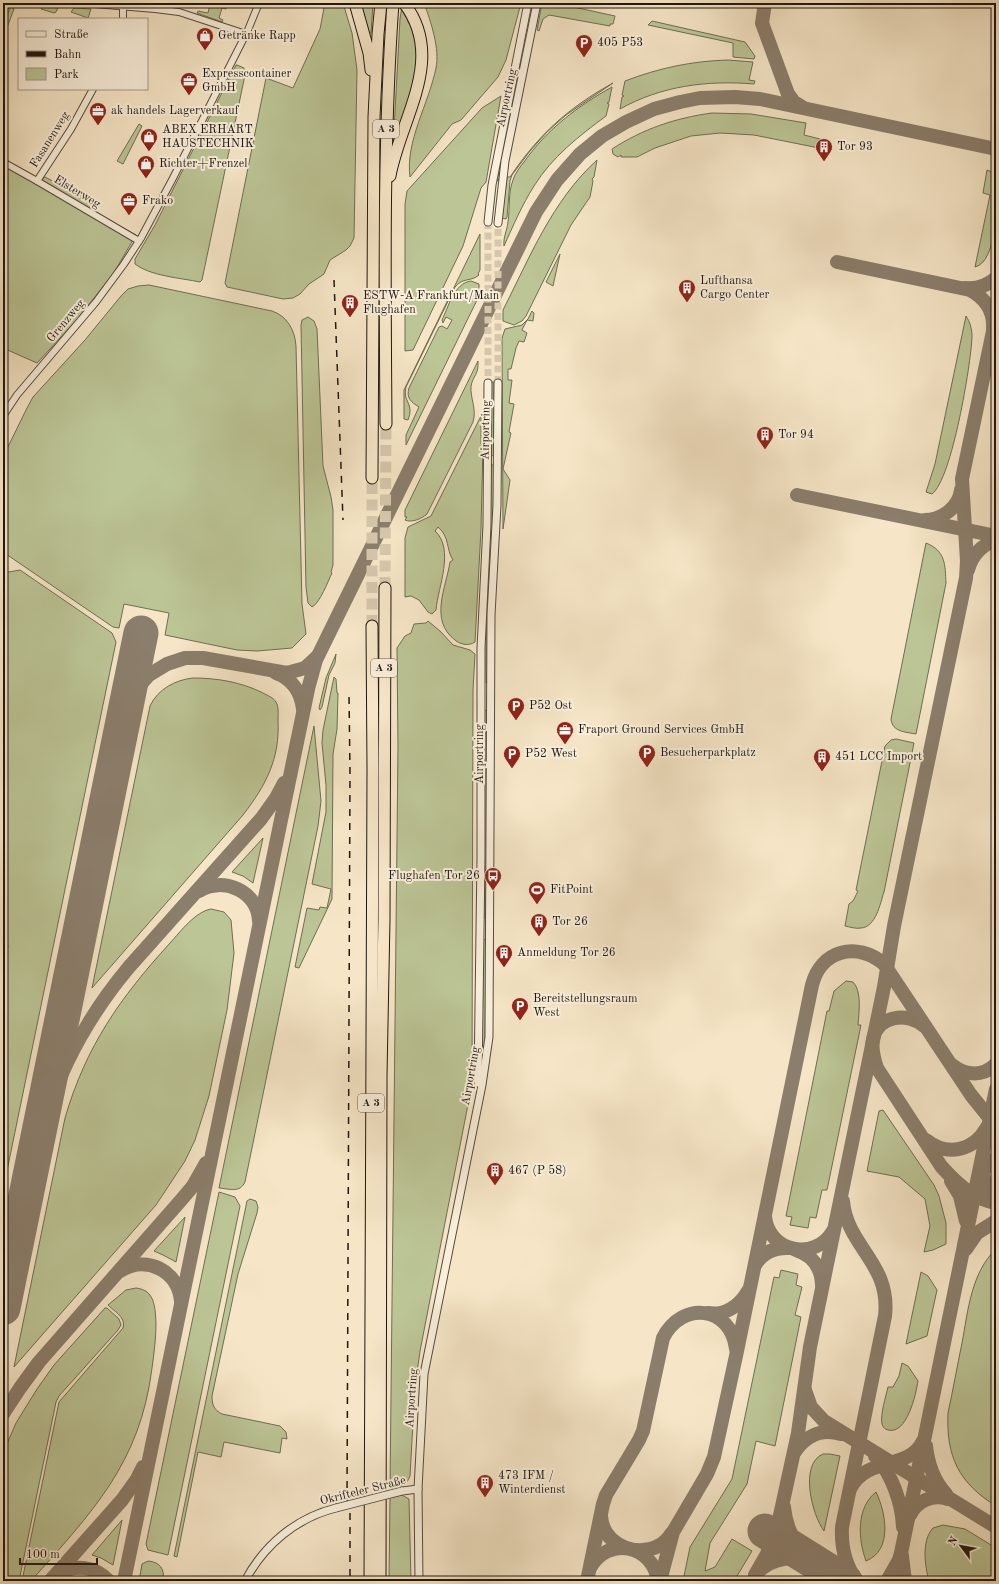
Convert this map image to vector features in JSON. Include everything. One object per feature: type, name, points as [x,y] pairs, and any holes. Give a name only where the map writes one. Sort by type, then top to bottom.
[{"type":"highway","name":"A 3","points":[[355,3],[371,65],[374,117]]},
{"type":"highway","name":"A 3","points":[[372,478],[374,117],[381,3]]},
{"type":"highway","name":"A 3","points":[[386,424],[385,202],[387,113],[393,3]]},
{"type":"highway","points":[[385,202],[390,173],[397,148],[418,89],[422,70],[423,58],[419,33],[404,3]]},
{"type":"highway","name":"A 3","points":[[380,1581],[385,588]]},
{"type":"highway","name":"A 3","points":[[370,1581],[373,770],[372,626]]},
{"type":"street","points":[[3,11],[7,3]]},
{"type":"street","points":[[82,3],[179,12],[246,34]]},
{"type":"street","name":"Grenzweg","points":[[3,416],[17,395],[96,302],[140,239],[172,180],[246,34],[259,3]]},
{"type":"street","name":"Airportring","points":[[488,222],[492,184],[528,3]]},
{"type":"street","name":"Airportring","points":[[498,223],[505,161],[537,3]]},
{"type":"street","points":[[123,7],[123,18]]},
{"type":"street","name":"Fasanenweg","points":[[37,181],[71,129],[92,90]]},
{"type":"street","name":"Elsterweg","points":[[3,162],[88,212],[140,239]]},
{"type":"street","name":"Airportring","points":[[474,1125],[480,1058],[481,648],[487,525],[488,383]]},
{"type":"street","name":"Airportring","points":[[419,1581],[418,1489],[424,1374],[487,1056],[489,1020],[491,615],[497,505],[498,383]]},
{"type":"street","name":"Okrifteler Straße","points":[[245,1581],[260,1557],[283,1534],[304,1520],[336,1508],[402,1491],[418,1489]]},
{"type":"green space","points":[[30,3],[42,3],[58,8],[54,13],[41,9],[42,7]]},
{"type":"green space","points":[[228,3],[226,4],[226,9],[222,8],[219,18],[223,20],[222,22],[197,13],[198,11],[208,13],[210,4]]},
{"type":"green space","points":[[325,3],[343,3],[352,33],[357,70],[354,238],[346,250],[330,260],[324,274],[309,284],[300,294],[293,298],[283,299],[227,287],[225,283],[266,78],[293,88],[320,29]]},
{"type":"green space","points":[[359,3],[373,3],[371,33],[368,34]]},
{"type":"green space","points":[[424,3],[521,3],[506,60],[498,77],[461,120],[452,124],[410,177],[409,164],[414,136],[433,81],[437,61],[436,44]]},
{"type":"green space","points":[[542,3],[555,3],[615,16],[613,24],[610,24],[610,26],[549,15],[543,19],[539,31],[537,30]]},
{"type":"green space","points":[[402,6],[407,14],[408,22],[415,31],[418,70],[393,148],[400,19]]},
{"type":"green space","points":[[11,7],[14,9],[3,38],[3,22]]},
{"type":"green space","points":[[74,8],[91,9],[88,18],[71,12]]},
{"type":"green space","points":[[652,21],[745,42],[755,56],[754,59],[733,57],[733,43],[648,25]]},
{"type":"green space","points":[[728,60],[753,62],[749,80],[755,81],[754,84],[719,83],[685,86],[652,95],[620,109],[622,97],[624,96],[622,95],[625,81],[650,72],[676,66]]},
{"type":"green space","points":[[236,65],[244,68],[245,75],[202,280],[200,282],[166,276],[141,268],[135,264],[135,259],[155,225]]},
{"type":"green space","points":[[613,83],[566,115],[547,132],[530,151],[512,175],[510,181],[507,217],[506,219],[502,218],[507,177],[510,177],[532,148],[543,135],[568,112]]},
{"type":"green space","points":[[612,87],[609,102],[607,103],[609,104],[606,116],[586,131],[558,156],[541,175],[518,216],[504,246],[509,217],[510,190],[518,170],[533,150],[564,119],[587,102]]},
{"type":"green space","points":[[516,90],[499,180],[497,181],[512,95]]},
{"type":"green space","points":[[501,96],[486,182],[481,188],[463,246],[413,350],[405,351],[405,204],[407,191],[482,108]]},
{"type":"green space","points":[[712,113],[751,114],[806,123],[804,135],[820,139],[819,148],[754,135],[720,133],[691,136],[655,148],[637,157],[621,157],[621,155],[618,157],[613,154],[612,149],[660,125]]},
{"type":"green space","points":[[139,124],[142,126],[123,164],[117,161]]},
{"type":"green space","points":[[3,159],[40,181],[45,177],[93,202],[89,209],[136,235],[113,274],[75,322],[37,363],[3,348]]},
{"type":"green space","points":[[597,160],[594,177],[592,179],[593,181],[590,197],[571,225],[526,316],[522,321],[514,325],[503,321],[503,310],[543,230],[567,193]]},
{"type":"green space","points":[[987,170],[996,174],[996,212],[992,241],[988,253],[983,262],[975,267],[990,195],[983,193]]},
{"type":"green space","points":[[480,234],[479,275],[461,282],[455,287],[406,387],[405,392],[410,414],[408,420],[404,419],[404,390]]},
{"type":"green space","points":[[560,254],[553,286],[546,282]]},
{"type":"green space","points":[[471,281],[479,284],[479,296],[406,445],[406,435],[419,407],[410,399],[408,394],[409,388],[439,327],[442,326],[447,329],[452,320],[446,317],[443,323],[442,320],[452,297],[460,286]]},
{"type":"green space","points":[[149,285],[272,311],[282,316],[286,320],[294,334],[296,346],[302,604],[306,634],[292,648],[257,651],[237,650],[165,635],[169,613],[124,604],[119,628],[113,627],[3,552],[3,457],[33,397],[85,340],[128,289]]},
{"type":"green space","points":[[532,311],[534,313],[533,321],[527,320]]},
{"type":"green space","points":[[966,316],[972,331],[972,337],[964,395],[947,467],[939,484],[932,494],[926,492],[935,464]]},
{"type":"green space","points":[[308,317],[314,321],[317,329],[323,466],[333,510],[332,573],[321,597],[312,607],[308,603],[306,587],[301,325],[302,320]]},
{"type":"green space","points":[[527,320],[522,330],[527,333],[524,342],[519,341],[511,369],[508,369],[508,380],[512,380],[509,403],[514,404],[509,432],[511,433],[503,469],[510,480],[503,529],[502,338],[505,329],[522,325]]},
{"type":"green space","points":[[478,361],[478,369],[471,386],[471,395],[474,408],[473,422],[427,514],[416,520],[405,520],[407,517],[405,517],[405,510]]},
{"type":"green space","points":[[491,382],[494,382],[494,455],[492,456],[491,455]]},
{"type":"green space","points":[[481,416],[481,444],[483,445],[481,529],[475,642],[465,644],[455,640],[447,632],[443,623],[441,603],[450,562],[453,560],[442,531],[438,527],[435,531],[441,539],[445,558],[436,610],[432,614],[428,612],[419,600],[411,596],[405,597],[405,538],[408,527],[431,516]]},
{"type":"green space","points":[[491,464],[494,466],[493,533],[488,612],[486,683],[486,612]]},
{"type":"green space","points":[[926,543],[933,546],[941,554],[945,565],[946,583],[916,734],[900,731],[894,727],[891,719]]},
{"type":"green space","points":[[20,570],[112,633],[116,642],[3,1190],[3,971],[8,946],[6,940],[3,939],[3,573]]},
{"type":"green space","points":[[428,621],[453,645],[470,650],[475,654],[473,690],[472,1084],[420,1351],[415,1387],[410,1476],[405,1484],[400,1487],[390,1489],[398,747],[397,648],[405,636],[411,633],[414,624],[426,623]]},
{"type":"green space","points":[[336,654],[335,663],[329,675],[320,710],[319,708],[326,678]]},
{"type":"green space","points":[[334,677],[336,679],[338,693],[337,729],[333,754],[332,899],[299,968],[295,967],[307,908],[319,910],[320,907],[327,908],[331,889],[312,884],[326,812],[326,785],[322,743],[323,730]]},
{"type":"green space","points":[[193,678],[237,683],[261,692],[275,700],[278,709],[278,734],[274,759],[265,782],[243,815],[92,988],[150,706],[162,690],[168,686]]},
{"type":"green space","points":[[487,710],[487,919],[485,919],[484,711]]},
{"type":"green space","points":[[314,726],[321,801],[318,826],[245,1182],[240,1188],[237,1189],[219,1188]]},
{"type":"green space","points":[[896,739],[914,743],[884,892],[877,914],[870,924],[866,927],[859,928],[845,926],[849,904],[853,901],[858,891],[856,890],[885,746],[891,740]]},
{"type":"green space","points":[[263,838],[253,883],[243,876],[232,872]]},
{"type":"green space","points":[[211,909],[224,912],[231,920],[234,953],[227,1010],[209,1096],[195,1140],[185,1161],[156,1205],[14,1367],[65,1118],[73,1092],[83,1068],[94,1045],[135,983],[194,918]]},
{"type":"green space","points":[[486,939],[485,1044],[482,1069],[483,940]]},
{"type":"green space","points":[[846,981],[853,982],[858,991],[858,1025],[861,1025],[827,1190],[822,1190],[816,1218],[810,1217],[808,1228],[790,1225],[792,1217],[786,1216],[827,1011],[829,1011],[834,991]]},
{"type":"green space","points":[[883,1110],[934,1185],[939,1196],[946,1223],[946,1244],[933,1250],[924,1252],[930,1226],[925,1199],[899,1177],[867,1171],[879,1111]]},
{"type":"green space","points":[[219,1192],[235,1197],[240,1206],[168,1555],[148,1550],[146,1544]]},
{"type":"green space","points":[[250,1199],[256,1201],[258,1207],[257,1213],[238,1274],[212,1402],[215,1409],[222,1414],[280,1426],[286,1432],[287,1439],[282,1438],[280,1453],[224,1442],[221,1457],[198,1452],[177,1557],[174,1556],[247,1201]]},
{"type":"green space","points":[[185,1217],[176,1262],[154,1251]]},
{"type":"green space","points":[[996,1249],[996,1506],[973,1488],[957,1467],[949,1443],[948,1413],[972,1293],[981,1269]]},
{"type":"green space","points":[[781,1270],[798,1274],[796,1285],[802,1287],[795,1315],[801,1317],[775,1446],[756,1441],[747,1484],[710,1543],[705,1571],[715,1567],[732,1539],[752,1551],[734,1581],[683,1581],[690,1547],[732,1479],[774,1277],[779,1278]]},
{"type":"green space","points":[[921,1272],[928,1276],[937,1290],[927,1336],[906,1344]]},
{"type":"green space","points":[[136,1288],[147,1292],[153,1300],[156,1323],[152,1368],[146,1402],[137,1432],[125,1459],[110,1485],[93,1509],[31,1581],[22,1581],[59,1402],[123,1328],[123,1321],[117,1312],[108,1305],[126,1290]]},
{"type":"green space","points":[[105,1308],[107,1308],[119,1319],[121,1325],[59,1396],[56,1402],[19,1581],[3,1581],[3,1453],[16,1423],[37,1389],[54,1365]]},
{"type":"green space","points":[[902,1363],[908,1366],[918,1381],[917,1387],[913,1404],[905,1420],[895,1430],[888,1430],[884,1428],[882,1424],[884,1406],[888,1387],[893,1387],[899,1376]]},
{"type":"green space","points":[[823,1454],[840,1456],[824,1531],[815,1514],[810,1490],[811,1468],[816,1460]]},
{"type":"green space","points":[[876,1492],[880,1501],[884,1520],[884,1540],[875,1556],[866,1561],[861,1543],[860,1524],[865,1506]]},
{"type":"green space","points":[[402,1495],[409,1499],[411,1581],[389,1581],[390,1498]]},
{"type":"green space","points":[[122,1520],[113,1565],[92,1555]]},
{"type":"green space","points":[[943,1525],[965,1529],[996,1548],[996,1581],[929,1581],[925,1561],[925,1547],[929,1533],[933,1528]]},
{"type":"green space","points":[[148,1561],[156,1563],[161,1567],[163,1581],[139,1581],[142,1564]]},
{"type":"taxiway","points":[[765,3],[762,23],[788,94],[794,102],[802,107]]},
{"type":"taxiway","points":[[124,1581],[308,689],[316,660],[536,212],[557,180],[580,154],[602,136],[626,122],[654,109],[700,98],[735,97],[760,99],[996,149]]},
{"type":"taxiway","points":[[837,262],[970,290],[980,297],[988,306],[992,316],[993,328]]},
{"type":"taxiway","points":[[965,288],[982,286],[996,278]]},
{"type":"taxiway","points":[[755,1575],[767,1554],[779,1520],[798,1433],[810,1347],[884,987],[894,926],[966,578],[967,561],[962,479],[996,317]]},
{"type":"taxiway","points":[[925,520],[938,518],[949,511],[957,502],[961,490]]},
{"type":"taxiway","points":[[797,495],[996,536]]},
{"type":"taxiway","points":[[968,570],[978,551],[996,540]]},
{"type":"taxiway","points":[[118,749],[126,712],[135,691],[149,675],[167,664],[185,658],[203,658],[287,673],[305,668],[317,657]]},
{"type":"taxiway","points":[[276,673],[287,679],[295,687],[300,697],[303,709]]},
{"type":"taxiway","points":[[24,1206],[43,1123],[62,1073],[81,1035],[116,983],[261,819],[276,798],[284,783]]},
{"type":"taxiway","points":[[199,891],[218,885],[238,889],[246,894],[253,902],[257,910],[259,921]]},
{"type":"taxiway","points":[[660,1581],[673,1532],[707,1474],[714,1457],[812,985],[823,964],[832,957],[841,953],[852,951],[874,957],[884,964],[971,1095],[996,1126]]},
{"type":"taxiway","points":[[924,1026],[910,1019],[902,1018],[894,1018],[881,1025],[876,1031],[872,1043],[877,1068],[941,1166],[972,1194],[996,1203]]},
{"type":"taxiway","points":[[952,1065],[957,1069],[974,1074],[986,1071],[996,1064]]},
{"type":"taxiway","points":[[887,1581],[899,1560],[901,1553],[996,1089]]},
{"type":"taxiway","points":[[926,1140],[943,1149],[960,1149],[975,1142],[987,1127]]},
{"type":"taxiway","points":[[980,1177],[985,1168],[996,1158]]},
{"type":"taxiway","points":[[3,1414],[39,1362],[193,1186],[206,1163]]},
{"type":"taxiway","points":[[982,1168],[983,1177],[986,1184],[990,1192],[996,1198]]},
{"type":"taxiway","points":[[951,1181],[960,1196],[966,1221]]},
{"type":"taxiway","points":[[843,1201],[846,1217],[852,1231],[882,1282],[885,1298],[885,1316],[842,1527],[842,1542],[845,1556],[849,1569],[857,1581]]},
{"type":"taxiway","points":[[765,1216],[768,1228],[774,1238],[783,1245],[793,1249],[815,1247],[825,1241],[833,1231]]},
{"type":"taxiway","points":[[966,1249],[977,1233],[996,1221]]},
{"type":"taxiway","points":[[755,1265],[758,1260],[770,1251],[779,1248],[790,1248]]},
{"type":"taxiway","points":[[796,1250],[807,1255],[815,1262],[820,1272],[822,1284]]},
{"type":"taxiway","points":[[120,1271],[130,1266],[140,1265],[150,1265],[159,1268],[174,1281],[179,1290],[181,1301]]},
{"type":"taxiway","points":[[708,1313],[720,1313],[731,1309],[741,1301],[748,1291]]},
{"type":"taxiway","points":[[587,1581],[606,1495],[643,1431],[663,1338],[671,1326],[682,1318],[693,1313],[705,1313],[716,1317],[725,1324],[732,1335],[736,1349]]},
{"type":"taxiway","points":[[805,1390],[811,1407],[824,1421],[996,1527]]},
{"type":"taxiway","points":[[794,1453],[803,1442],[814,1435],[827,1432],[841,1434]]},
{"type":"taxiway","points":[[850,1489],[857,1478],[867,1471],[908,1456],[917,1450],[923,1441]]},
{"type":"taxiway","points":[[926,1446],[932,1472],[938,1484],[946,1494]]},
{"type":"taxiway","points":[[875,1456],[886,1471],[895,1489],[901,1508],[903,1527]]},
{"type":"taxiway","points":[[50,1581],[122,1500],[137,1479],[143,1467]]},
{"type":"taxiway","points":[[910,1515],[921,1502],[936,1497],[948,1499]]},
{"type":"taxiway","points":[[784,1507],[792,1536],[810,1559]]},
{"type":"taxiway","points":[[601,1516],[603,1527],[608,1536],[616,1543],[626,1548]]},
{"type":"taxiway","points":[[636,1550],[652,1549],[664,1542],[671,1534]]},
{"type":"taxiway","points":[[590,1568],[598,1558],[608,1551],[618,1548],[629,1549],[639,1552],[648,1559],[654,1569],[658,1581]]},
{"type":"taxiway","points":[[902,1556],[905,1581]]},
{"type":"taxiway","points":[[759,1571],[765,1566],[783,1559],[810,1559]]},
{"type":"taxiway","points":[[58,1574],[72,1569],[85,1568],[98,1572],[109,1581]]},
{"type":"runway","points":[[3,1308],[141,633]]},
{"type":"runway","points":[[765,1531],[845,1581]]},
{"type":"tunnel","points":[[488,222],[488,383]]},
{"type":"tunnel","points":[[498,223],[498,383]]},
{"type":"tunnel","points":[[385,588],[386,424]]},
{"type":"tunnel","points":[[372,478],[372,626]]},
{"type":"railway","points":[[334,280],[343,520]]},
{"type":"railway","points":[[347,1502],[349,693]]},
{"type":"railway","points":[[350,1513],[350,1581]]},
{"type":"place","name":"Getränke Rapp","points":[[205,51]]},
{"type":"place","name":"405 P53","points":[[584,58]]},
{"type":"place","name":"Expresscontainer GmbH","points":[[189,96]]},
{"type":"place","name":"ak handels Lagerverkauf","points":[[98,126]]},
{"type":"place","name":"ABEX ERHART HAUSTECHNIK","points":[[149,152]]},
{"type":"place","name":"Tor 93","points":[[824,162]]},
{"type":"place","name":"Richter+Frenzel","points":[[146,179]]},
{"type":"place","name":"Frako","points":[[129,216]]},
{"type":"place","name":"Lufthansa Cargo Center","points":[[687,303]]},
{"type":"place","name":"ESTW-A Frankfurt/Main Flughafen","points":[[350,318]]},
{"type":"place","name":"Tor 94","points":[[765,450]]},
{"type":"place","name":"P52 Ost","points":[[516,721]]},
{"type":"place","name":"Fraport Ground Services GmbH","points":[[565,745]]},
{"type":"place","name":"Besucherparkplatz","points":[[647,768]]},
{"type":"place","name":"P52 West","points":[[512,769]]},
{"type":"place","name":"451 LCC Import","points":[[822,772]]},
{"type":"place","name":"Flughafen Tor 26","points":[[493,891]]},
{"type":"place","name":"FitPoint","points":[[537,905]]},
{"type":"place","name":"Tor 26","points":[[539,937]]},
{"type":"place","name":"Anmeldung Tor 26","points":[[504,968]]},
{"type":"place","name":"Bereitstellungsraum West","points":[[520,1021]]},
{"type":"place","name":"467 (P 58)","points":[[495,1186]]},
{"type":"place","name":"473 IFM / Winterdienst","points":[[485,1498]]}]
